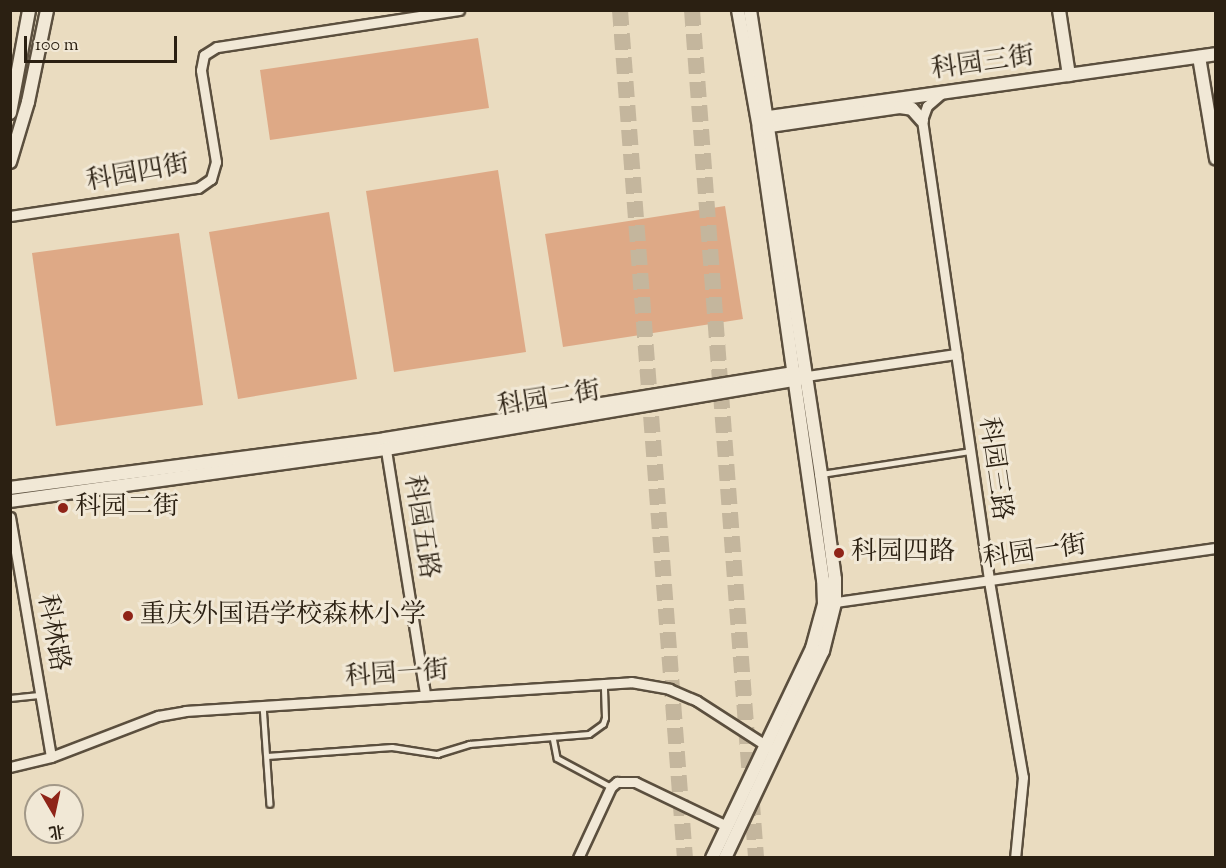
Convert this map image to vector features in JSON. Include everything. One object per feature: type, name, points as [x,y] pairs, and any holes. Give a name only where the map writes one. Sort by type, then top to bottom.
[{"type":"main road","points":[[10,113],[29,10]]},
{"type":"main road","points":[[10,162],[28,102],[47,10]]},
{"type":"main road","points":[[725,858],[778,751],[823,651],[835,579],[807,376],[764,122],[738,10]]},
{"type":"main road","points":[[712,858],[812,648],[830,603],[823,580],[794,378],[750,10]]},
{"type":"main road","points":[[1059,10],[1069,75]]},
{"type":"main road","name":"科园三街","points":[[764,122],[942,93],[1215,54]]},
{"type":"main road","points":[[1199,57],[1215,159]]},
{"type":"main road","name":"科园三街","points":[[764,122],[900,107],[912,109],[922,120]]},
{"type":"main road","name":"科园二街","points":[[10,501],[807,376]]},
{"type":"main road","name":"科园二街","points":[[10,488],[385,444]]},
{"type":"street","name":"科园四街","points":[[10,216],[198,188],[211,179],[216,162],[201,70],[204,55],[217,47],[459,10]]},
{"type":"street","points":[[922,120],[927,106],[942,93]]},
{"type":"street","name":"科园三路","points":[[922,120],[989,580],[1023,777],[1014,858]]},
{"type":"street","name":"科园二街","points":[[807,376],[956,354]]},
{"type":"street","name":"科园五路","points":[[385,444],[424,694]]},
{"type":"street","name":"科林路","points":[[10,517],[51,757]]},
{"type":"street","name":"科园一街","points":[[830,603],[1215,548]]},
{"type":"street","name":"科园一街","points":[[10,767],[51,757],[158,716],[263,705],[631,682],[669,689],[697,702],[766,746],[778,751]]},
{"type":"street","points":[[578,858],[611,787],[617,782],[635,782],[727,826]]},
{"type":"lane","points":[[822,474],[970,451]]},
{"type":"lane","points":[[267,756],[392,747],[437,753],[469,744],[589,734],[603,724],[604,684]]},
{"type":"lane","points":[[10,698],[41,695]]},
{"type":"lane","points":[[263,705],[270,804]]},
{"type":"lane","points":[[553,737],[557,758],[611,787]]},
{"type":"building","points":[[478,38],[489,108],[270,140],[260,70]]},
{"type":"building","points":[[498,170],[526,352],[394,372],[366,191]]},
{"type":"building","points":[[725,206],[743,319],[563,347],[545,234]]},
{"type":"building","points":[[329,212],[357,379],[238,399],[209,232]]},
{"type":"building","points":[[179,233],[203,405],[56,426],[32,253]]},
{"type":"tunnel","points":[[620,10],[685,858]]},
{"type":"tunnel","points":[[692,10],[756,858]]},
{"type":"place","name":"科园二街","points":[[63,508]]},
{"type":"place","name":"科园四路","points":[[839,553]]},
{"type":"place","name":"重庆外国语学校森林小学","points":[[128,616]]}]
